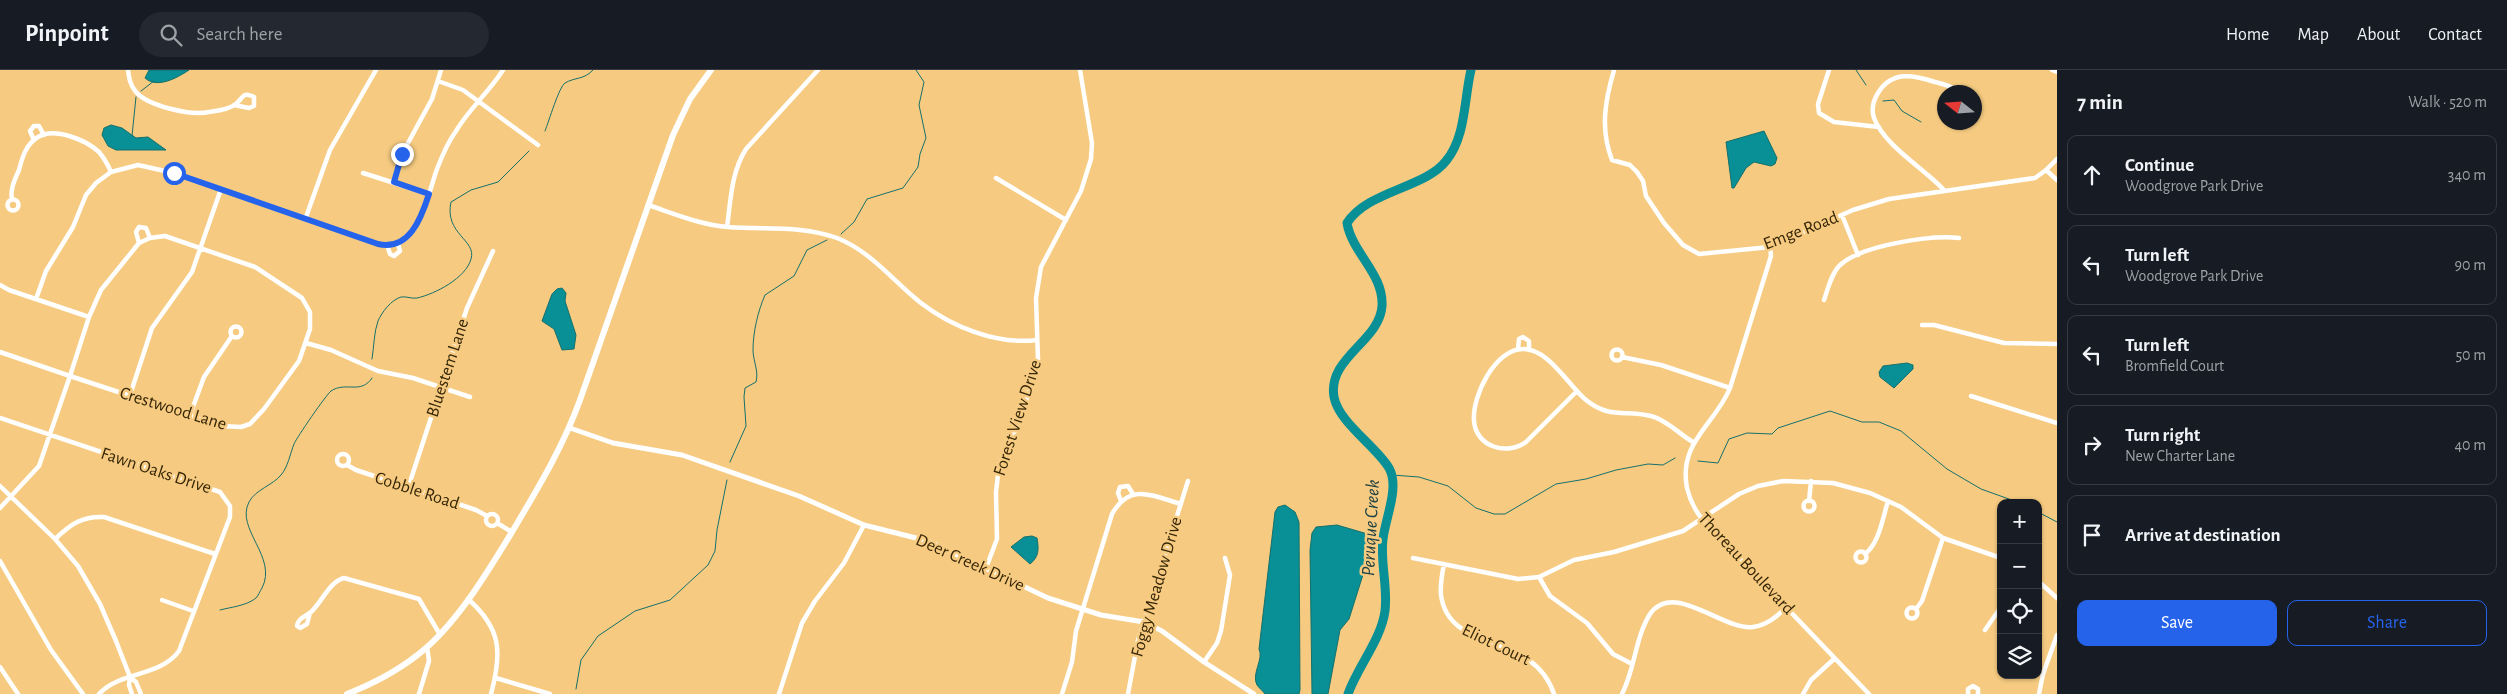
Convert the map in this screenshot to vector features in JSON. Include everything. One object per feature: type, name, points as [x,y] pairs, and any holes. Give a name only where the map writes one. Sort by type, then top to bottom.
[{"type":"main road","points":[[347,694],[404,666],[427,647],[468,599],[548,473],[570,428],[681,116],[711,70]]},
{"type":"street","points":[[128,70],[129,80],[136,92],[142,98],[159,105],[196,113],[209,112],[234,105],[249,108],[254,106],[256,102],[254,97],[247,94],[242,96],[234,105]]},
{"type":"street","points":[[306,217],[330,150],[376,72],[370,70]]},
{"type":"street","points":[[394,182],[402,154],[432,99],[441,70]]},
{"type":"street","points":[[36,299],[46,271],[72,227],[86,195],[96,183],[111,172],[138,165],[221,189],[387,245],[398,244],[420,220],[437,168],[451,139],[502,70]]},
{"type":"street","points":[[727,227],[735,170],[739,160],[746,148],[818,70]]},
{"type":"street","name":"Forest View Drive","points":[[986,568],[997,539],[998,471],[1022,415],[1038,360],[1036,298],[1039,276],[1047,252],[1081,191],[1091,159],[1092,143],[1080,70]]},
{"type":"street","name":"Emge Road","points":[[1614,70],[1604,123],[1605,140],[1612,160],[1630,165],[1637,172],[1652,207],[1683,245],[1699,254],[1770,247],[1842,215],[1889,199],[1943,189],[2035,178],[2057,158]]},
{"type":"street","points":[[1829,70],[1818,104],[1819,113],[1834,122],[1879,127]]},
{"type":"street","points":[[2052,70],[2057,72]]},
{"type":"street","points":[[1943,189],[1893,144],[1874,119],[1873,105],[1880,88],[1893,78],[1904,75],[1921,77],[1944,85]]},
{"type":"street","points":[[438,81],[463,90],[538,145]]},
{"type":"street","points":[[34,140],[30,131],[34,126],[40,126],[44,134]]},
{"type":"street","points":[[12,200],[12,190],[23,156],[34,140],[44,134],[65,135],[87,143],[100,154],[111,172]]},
{"type":"street","points":[[2046,170],[2057,180]]},
{"type":"street","points":[[363,173],[429,194]]},
{"type":"street","points":[[996,178],[1066,220]]},
{"type":"street","points":[[130,395],[152,328],[186,284],[221,189]]},
{"type":"street","points":[[648,205],[706,224],[727,227],[795,229],[837,238],[859,249],[880,265],[920,302],[937,314],[960,326],[1001,339],[1018,342],[1037,340]]},
{"type":"street","points":[[1842,215],[1858,255]]},
{"type":"street","points":[[0,508],[39,466],[89,317],[101,290],[139,242],[136,232],[139,227],[146,228],[150,238]]},
{"type":"street","name":"Crestwood Lane","points":[[0,352],[231,428],[250,424],[292,372],[306,343],[311,320],[310,312],[302,298],[255,267],[201,247],[165,236],[139,242]]},
{"type":"street","points":[[1824,300],[1834,273],[1840,265],[1858,255],[1876,249],[1938,237],[1959,238]]},
{"type":"street","points":[[387,245],[390,254],[394,256],[400,251],[398,244]]},
{"type":"street","name":"Thoreau Boulevard","points":[[1770,247],[1771,256],[1730,388],[1720,408],[1693,442],[1686,464],[1686,481],[1693,507],[1702,519],[1869,694]]},
{"type":"street","name":"Bluestem Lane","points":[[408,488],[467,308],[493,251]]},
{"type":"street","points":[[0,284],[9,290],[89,317]]},
{"type":"street","points":[[1922,325],[1934,324],[2004,343],[2057,344]]},
{"type":"street","points":[[190,416],[204,376],[232,336]]},
{"type":"street","points":[[1518,349],[1519,339],[1523,337],[1529,341],[1529,350]]},
{"type":"street","points":[[306,343],[330,350],[378,371],[413,378],[470,397]]},
{"type":"street","points":[[1578,391],[1520,446],[1506,450],[1489,444],[1479,435],[1474,421],[1485,377],[1504,355],[1518,349],[1529,350],[1544,356],[1578,391],[1599,409],[1621,415],[1656,418],[1693,442]]},
{"type":"street","points":[[1622,357],[1660,365],[1730,388]]},
{"type":"street","points":[[1971,396],[2057,423]]},
{"type":"street","name":"Fawn Oaks Drive","points":[[0,418],[220,492],[230,506],[230,517],[179,651],[169,662],[130,677]]},
{"type":"street","name":"Deer Creek Drive","points":[[570,428],[613,443],[682,455],[799,496],[864,526],[928,540],[1048,598],[1101,615],[1144,622],[1162,631],[1204,662],[1254,694]]},
{"type":"street","name":"Cobble Road","points":[[347,465],[356,470],[476,510],[487,516],[490,514],[496,515],[497,523]]},
{"type":"street","points":[[1412,558],[1518,579],[1539,577],[1574,560],[1614,552],[1683,531],[1739,494],[1758,486],[1783,480],[1811,480],[1852,487],[1888,500],[1924,522],[1943,538],[1997,557]]},
{"type":"street","points":[[1809,501],[1811,480]]},
{"type":"street","name":"Foggy Meadow Drive","points":[[1128,694],[1133,680],[1135,652],[1188,481]]},
{"type":"street","points":[[0,486],[56,539],[78,566],[100,604],[130,677],[136,682],[141,694]]},
{"type":"street","points":[[1122,501],[1118,494],[1120,487],[1128,486],[1133,494]]},
{"type":"street","points":[[1062,694],[1072,662],[1076,631],[1082,609],[1112,514],[1122,501],[1133,494],[1144,493],[1181,504]]},
{"type":"street","points":[[1865,554],[1870,550],[1876,537],[1888,500]]},
{"type":"street","points":[[56,539],[77,520],[91,516],[104,517],[215,554]]},
{"type":"street","name":"Cobble Road","points":[[487,516],[487,522],[490,525],[497,523],[512,532]]},
{"type":"street","points":[[779,694],[802,623],[815,600],[844,563],[864,526]]},
{"type":"street","points":[[1916,609],[1922,601],[1943,538]]},
{"type":"street","points":[[1204,662],[1218,643],[1221,632],[1230,575],[1225,558]]},
{"type":"street","points":[[0,561],[51,650],[82,694]]},
{"type":"street","name":"Eliot Court","points":[[1444,564],[1442,597],[1451,620],[1468,633],[1522,654],[1537,665],[1547,678],[1554,694]]},
{"type":"street","points":[[1539,577],[1550,596],[1587,622],[1613,654],[1632,664]]},
{"type":"street","points":[[310,613],[338,580],[344,578],[419,599],[439,633]]},
{"type":"street","points":[[2042,585],[2057,598]]},
{"type":"street","points":[[468,599],[485,616],[496,636],[498,662],[492,694]]},
{"type":"street","points":[[162,600],[193,611]]},
{"type":"street","points":[[1622,694],[1643,629],[1651,614],[1662,605],[1675,602],[1689,605],[1729,623],[1748,628],[1770,622],[1786,608]]},
{"type":"street","points":[[1985,630],[1997,613]]},
{"type":"street","points":[[2039,694],[2043,674],[2057,635]]},
{"type":"street","points":[[420,694],[429,661],[427,647]]},
{"type":"street","points":[[1803,694],[1811,680],[1834,658]]},
{"type":"street","points":[[0,667],[18,694]]},
{"type":"street","points":[[99,694],[111,685],[130,677]]},
{"type":"street","points":[[130,677],[129,685],[132,694]]},
{"type":"street","points":[[496,678],[550,694]]},
{"type":"street","points":[[1968,694],[1968,689],[1973,686],[1978,689],[1978,694]]},
{"type":"water","points":[[149,70],[189,70],[173,79],[155,83],[145,78]]},
{"type":"water","points":[[111,125],[122,128],[136,138],[148,137],[166,150],[116,150],[108,146],[102,135],[104,128]]},
{"type":"water","points":[[1764,131],[1777,158],[1775,164],[1771,166],[1754,162],[1746,168],[1734,188],[1732,188],[1726,142]]},
{"type":"water","points":[[562,288],[566,293],[565,301],[576,335],[574,349],[562,350],[554,329],[542,321],[552,294],[557,289]]},
{"type":"water","points":[[1907,363],[1913,365],[1913,369],[1894,388],[1880,377],[1879,372],[1883,366]]},
{"type":"water","points":[[1285,505],[1295,512],[1299,522],[1300,690],[1299,694],[1265,694],[1257,685],[1255,676],[1260,657],[1259,649],[1275,512],[1278,507]]},
{"type":"water","points":[[1337,525],[1371,535],[1373,543],[1349,619],[1340,630],[1328,694],[1312,694],[1310,550],[1312,533],[1316,527]]},
{"type":"water","points":[[1032,536],[1037,538],[1038,549],[1037,556],[1030,564],[1011,547],[1024,537]]},
{"type":"waterway","points":[[545,131],[557,97],[565,83],[583,77],[593,70]]},
{"type":"waterway","points":[[841,234],[854,222],[867,199],[903,188],[918,167],[920,154],[926,138],[919,105],[924,82],[916,70]]},
{"type":"waterway","name":"Peruque Creek","points":[[1348,694],[1383,622],[1386,593],[1382,548],[1393,484],[1389,468],[1383,459],[1350,425],[1337,407],[1334,397],[1334,383],[1338,371],[1373,330],[1382,306],[1378,284],[1355,244],[1347,223],[1356,212],[1368,204],[1424,178],[1437,170],[1446,161],[1453,151],[1461,129],[1471,70]]},
{"type":"waterway","points":[[1856,70],[1866,85]]},
{"type":"waterway","points":[[141,91],[154,81]]},
{"type":"waterway","points":[[132,136],[136,97]]},
{"type":"waterway","points":[[1883,101],[1894,100],[1902,111],[1921,122]]},
{"type":"waterway","points":[[372,359],[378,321],[390,304],[401,297],[417,298],[441,289],[456,279],[468,266],[472,252],[452,222],[450,213],[451,202],[471,190],[498,182],[529,151]]},
{"type":"waterway","points":[[730,462],[746,426],[745,388],[756,382],[757,374],[753,354],[754,336],[758,315],[765,295],[794,276],[807,250],[827,240]]},
{"type":"waterway","points":[[220,610],[252,601],[262,588],[265,577],[265,565],[247,522],[246,512],[249,502],[255,494],[278,479],[287,464],[296,440],[331,391],[342,387],[363,386],[372,378]]},
{"type":"waterway","points":[[1698,461],[1718,463],[1729,439],[1747,433],[1772,434],[1778,428],[1830,411],[1862,422],[1879,422],[1901,431],[1947,469],[1981,489],[2009,499]]},
{"type":"waterway","points":[[1392,475],[1419,477],[1448,486],[1476,508],[1494,514],[1505,514],[1556,484],[1648,464],[1663,465],[1675,458]]},
{"type":"waterway","points":[[576,689],[581,660],[598,636],[635,611],[670,600],[708,565],[715,551],[717,530],[727,480]]},
{"type":"waterway","points":[[2042,514],[2057,522]]},
{"type":"route","points":[[174,173],[364,237],[378,244],[393,245],[404,240],[420,220],[429,194],[394,182],[402,154]]}]
